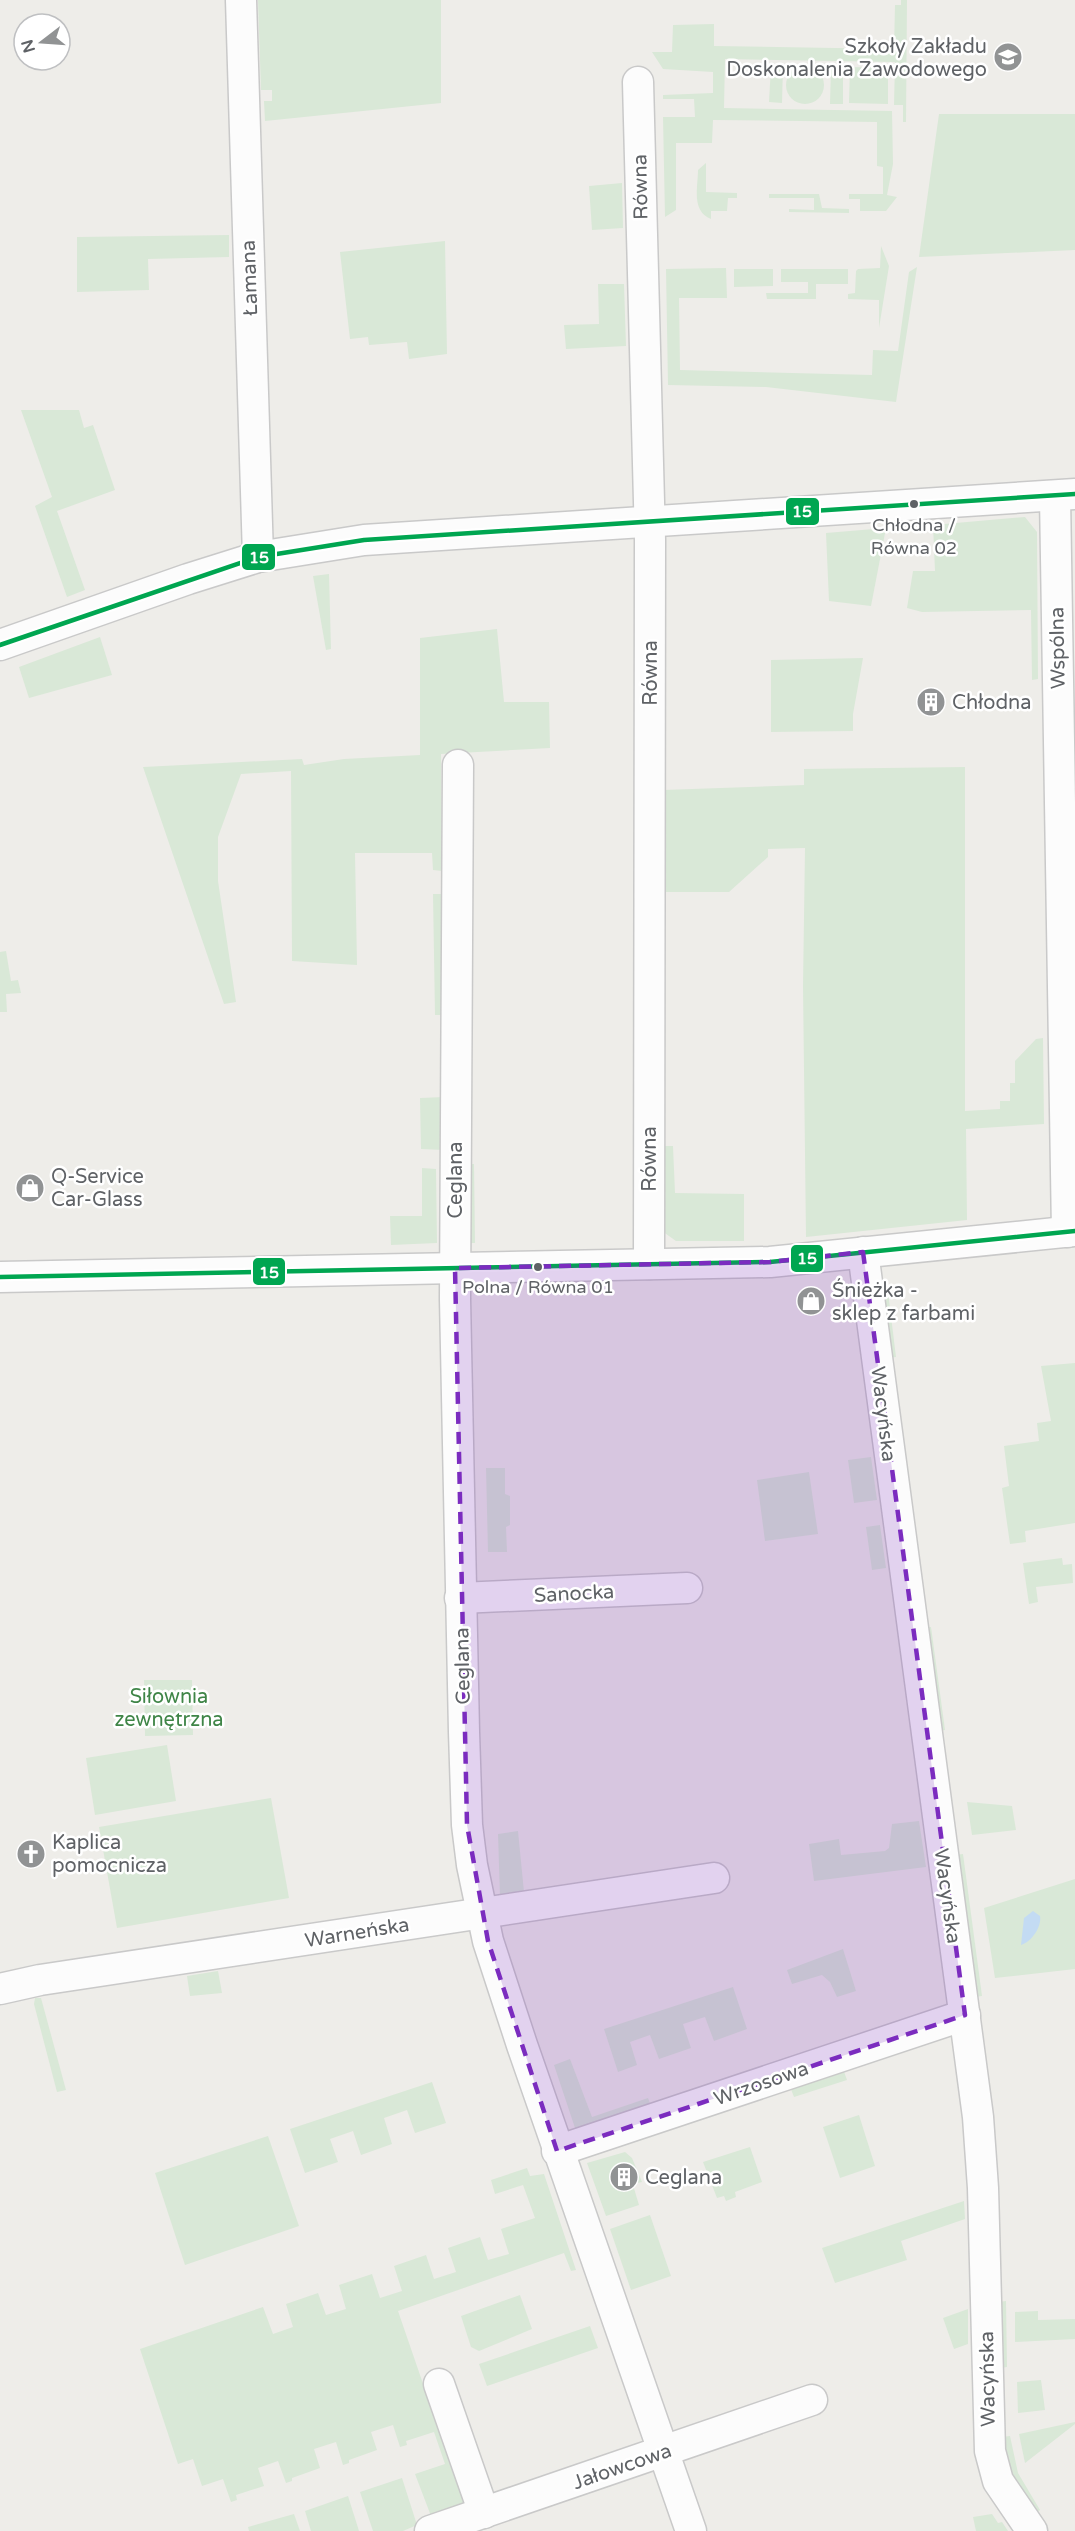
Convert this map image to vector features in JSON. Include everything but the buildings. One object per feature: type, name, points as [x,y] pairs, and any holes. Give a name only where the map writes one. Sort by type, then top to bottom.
[{"type":"street","name":"Łamana","points":[[241,0],[258,557]]},
{"type":"street","name":"Równa","points":[[638,82],[649,522],[649,1264]]},
{"type":"street","points":[[0,645],[258,557],[364,540],[1065,495]]},
{"type":"street","name":"Wspólna","points":[[1065,495],[1071,1231]]},
{"type":"street","name":"Ceglana","points":[[458,765],[455,1268],[460,1598],[467,1825],[481,1913],[557,2151],[691,2531]]},
{"type":"street","points":[[0,1277],[770,1262],[1071,1231]]},
{"type":"street","name":"Wacyńska","points":[[863,1252],[981,2143],[990,2451],[998,2481],[1032,2531]]},
{"type":"street","name":"Sanocka","points":[[460,1598],[687,1588]]},
{"type":"street","name":"Warneńska","points":[[0,1989],[40,1980],[714,1878]]},
{"type":"street","name":"Wrzosowa","points":[[557,2151],[965,2015]]},
{"type":"street","points":[[439,2384],[483,2513]]},
{"type":"street","name":"Jałowcowa","points":[[430,2531],[812,2400]]},
{"type":"highlighted area","points":[[863,1252],[965,2015],[557,2151],[488,1941],[467,1825],[455,1268],[770,1262]]},
{"type":"green space","points":[[258,0],[441,0],[441,103],[265,121],[264,101],[272,101],[272,90],[261,90]]},
{"type":"green space","points":[[901,0],[907,0],[906,122],[903,122],[903,105],[894,105],[895,62],[725,59],[724,108],[892,111],[893,164],[887,195],[897,197],[886,211],[860,211],[860,199],[849,199],[849,194],[883,194],[883,167],[877,166],[877,122],[713,120],[712,143],[676,143],[676,210],[665,217],[663,117],[695,117],[694,99],[663,99],[663,95],[713,93],[713,72],[663,69],[652,52],[672,52],[673,25],[714,24],[714,46],[894,49],[895,5],[901,5]]},
{"type":"green space","points":[[771,66],[783,66],[782,103],[769,102]]},
{"type":"green space","points":[[805,66],[819,71],[824,85],[819,99],[805,104],[791,99],[786,85],[791,71]]},
{"type":"green space","points":[[831,67],[843,67],[843,104],[830,104]]},
{"type":"green space","points":[[850,67],[888,68],[888,104],[849,103]]},
{"type":"green space","points":[[939,114],[1075,114],[1075,250],[919,257]]},
{"type":"green space","points":[[706,163],[706,192],[737,193],[737,198],[728,198],[727,211],[711,211],[711,219],[701,210],[697,198],[698,170]]},
{"type":"green space","points":[[622,183],[623,228],[592,230],[589,186]]},
{"type":"green space","points":[[769,194],[819,194],[822,208],[849,209],[849,213],[789,212],[789,209],[814,210],[814,198],[769,198]]},
{"type":"green space","points":[[229,235],[229,257],[148,259],[149,290],[77,292],[77,237]]},
{"type":"green space","points":[[445,241],[447,354],[409,359],[407,342],[369,345],[368,337],[350,339],[340,252]]},
{"type":"green space","points":[[881,246],[889,266],[879,328],[879,300],[848,299],[848,294],[855,293],[858,269],[880,268]]},
{"type":"green space","points":[[917,267],[896,402],[766,387],[668,385],[666,269],[726,268],[727,298],[679,298],[680,370],[872,375],[873,350],[898,351],[909,272]]},
{"type":"green space","points":[[734,269],[773,269],[773,286],[734,287]]},
{"type":"green space","points":[[781,269],[848,269],[848,284],[816,284],[816,299],[767,299],[766,293],[808,293],[808,282],[781,282]]},
{"type":"green space","points":[[598,284],[624,284],[626,346],[566,349],[564,325],[599,324]]},
{"type":"green space","points":[[21,410],[79,410],[84,428],[93,425],[115,490],[57,511],[85,590],[67,597],[35,506],[52,497]]},
{"type":"green space","points":[[1025,517],[1037,532],[1038,679],[1032,680],[1031,610],[922,612],[907,608],[913,571],[935,571],[933,525]]},
{"type":"green space","points":[[886,528],[871,606],[829,601],[826,533]]},
{"type":"green space","points":[[329,574],[331,649],[326,650],[313,576]]},
{"type":"green space","points":[[497,629],[504,702],[549,702],[550,748],[441,754],[442,871],[433,870],[432,853],[355,853],[357,965],[292,961],[291,771],[241,774],[218,837],[218,881],[236,1002],[224,1004],[143,767],[302,759],[304,765],[344,759],[420,755],[420,638]]},
{"type":"green space","points":[[100,637],[112,675],[29,698],[19,667]]},
{"type":"green space","points":[[863,658],[853,714],[853,731],[771,732],[771,660]]},
{"type":"green space","points":[[965,767],[965,1111],[1000,1109],[1000,1101],[1010,1101],[1010,1083],[1015,1083],[1015,1061],[1036,1039],[1043,1038],[1044,1124],[966,1129],[967,1220],[806,1237],[803,986],[805,848],[768,849],[768,857],[729,892],[661,892],[663,790],[804,785],[804,769]]},
{"type":"green space","points":[[433,894],[443,894],[443,1015],[435,1015]]},
{"type":"green space","points":[[6,951],[11,981],[18,980],[21,993],[6,994],[7,1012],[0,1012],[0,952]]},
{"type":"green space","points":[[444,1097],[444,1150],[421,1149],[420,1098]]},
{"type":"green space","points":[[664,1146],[673,1146],[675,1193],[744,1194],[744,1241],[676,1241],[662,1231]]},
{"type":"green space","points":[[469,1164],[474,1164],[475,1243],[466,1243]]},
{"type":"green space","points":[[422,1168],[436,1169],[437,1243],[391,1245],[390,1216],[422,1216]]},
{"type":"green space","points":[[888,1292],[896,1357],[888,1358],[880,1293]]},
{"type":"green space","points":[[1075,1363],[1075,1523],[1025,1531],[1026,1542],[1010,1544],[1002,1488],[1009,1486],[1004,1446],[1039,1441],[1037,1423],[1051,1421],[1041,1366]]},
{"type":"green space","points":[[871,1457],[877,1500],[854,1503],[848,1460]]},
{"type":"green space","points":[[486,1468],[505,1468],[505,1494],[510,1496],[510,1525],[506,1527],[507,1552],[488,1552]]},
{"type":"green space","points":[[809,1472],[818,1534],[765,1541],[757,1480]]},
{"type":"green space","points":[[880,1525],[886,1568],[872,1570],[866,1527]]},
{"type":"green space","points":[[1062,1558],[1063,1565],[1072,1564],[1073,1583],[1036,1587],[1038,1602],[1029,1604],[1023,1563]]},
{"type":"green space","points":[[931,1627],[945,1730],[939,1731],[925,1628]]},
{"type":"green space","name":"Siłownia zewnętrzna","points":[[144,1680],[192,1680],[193,1735],[145,1736]]},
{"type":"green space","points":[[167,1745],[176,1801],[95,1815],[86,1758]]},
{"type":"green space","points":[[271,1798],[289,1898],[117,1928],[99,1827]]},
{"type":"green space","points":[[967,1802],[1012,1806],[1016,1830],[972,1835]]},
{"type":"green space","points":[[919,1821],[926,1867],[814,1881],[809,1844],[839,1839],[841,1855],[885,1851],[889,1848],[892,1824]]},
{"type":"green space","points":[[518,1831],[524,1892],[500,1896],[498,1834]]},
{"type":"green space","points":[[963,1854],[982,1996],[974,1997],[955,1855]]},
{"type":"green space","points":[[1075,1879],[1075,1969],[995,1978],[984,1908]]},
{"type":"green space","points":[[843,1949],[856,1991],[837,1997],[830,1982],[822,1975],[792,1984],[787,1970]]},
{"type":"green space","points":[[218,1971],[222,1993],[190,1996],[187,1976]]},
{"type":"green space","points":[[733,1987],[747,2029],[714,2041],[705,2017],[683,2024],[691,2048],[659,2059],[650,2035],[630,2042],[637,2065],[618,2072],[604,2029]]},
{"type":"green space","points":[[35,1998],[41,1998],[66,2090],[57,2092],[34,2004]]},
{"type":"green space","points":[[570,2059],[592,2117],[648,2098],[652,2109],[577,2134],[554,2065]]},
{"type":"green space","points":[[842,2066],[847,2080],[794,2097],[789,2084]]},
{"type":"green space","points":[[432,2082],[446,2123],[415,2133],[407,2110],[384,2118],[392,2144],[361,2155],[353,2131],[330,2139],[338,2162],[305,2173],[290,2129]]},
{"type":"green space","points":[[859,2115],[875,2166],[840,2178],[823,2127]]},
{"type":"green space","points":[[268,2136],[299,2226],[185,2265],[155,2173]]},
{"type":"green space","points":[[750,2147],[762,2182],[735,2192],[736,2197],[726,2201],[724,2196],[717,2198],[703,2162]]},
{"type":"green space","points":[[625,2152],[632,2158],[642,2182],[637,2183],[630,2164],[610,2171],[618,2191],[633,2185],[639,2205],[606,2216],[587,2163]]},
{"type":"green space","points":[[527,2168],[530,2176],[544,2174],[576,2270],[571,2271],[564,2253],[398,2311],[463,2500],[463,2507],[431,2516],[415,2474],[445,2464],[434,2432],[406,2441],[407,2445],[400,2447],[393,2425],[371,2432],[377,2450],[349,2460],[349,2463],[343,2465],[336,2442],[314,2449],[320,2468],[292,2478],[292,2481],[286,2483],[278,2461],[258,2468],[264,2486],[236,2495],[237,2500],[231,2502],[223,2479],[202,2486],[193,2459],[178,2464],[140,2349],[263,2307],[273,2334],[293,2327],[286,2304],[318,2293],[326,2315],[346,2309],[339,2285],[372,2274],[380,2298],[402,2291],[394,2266],[426,2255],[434,2279],[456,2272],[448,2248],[480,2237],[488,2260],[509,2254],[501,2229],[535,2218],[523,2185],[495,2194],[491,2180]]},
{"type":"green space","points":[[964,2201],[965,2219],[901,2241],[907,2260],[835,2283],[822,2248]]},
{"type":"green space","points":[[650,2215],[671,2276],[631,2290],[610,2229]]},
{"type":"green space","points":[[520,2295],[532,2329],[479,2351],[471,2347],[461,2316]]},
{"type":"green space","points":[[1006,2301],[1007,2367],[1000,2368],[998,2302]]},
{"type":"green space","points":[[968,2309],[968,2344],[954,2349],[943,2318]]},
{"type":"green space","points":[[1038,2311],[1038,2320],[1075,2319],[1075,2339],[1015,2342],[1015,2312]]},
{"type":"green space","points":[[590,2326],[598,2348],[487,2386],[479,2364]]},
{"type":"green space","points":[[1041,2380],[1045,2410],[1018,2413],[1017,2382]]},
{"type":"green space","points":[[1075,2422],[1075,2424],[1025,2463],[1019,2434]]},
{"type":"green space","points":[[1010,2436],[1018,2473],[1040,2510],[1033,2515],[1010,2473],[1002,2437]]},
{"type":"green space","points":[[402,2478],[417,2525],[403,2531],[373,2531],[360,2492]]},
{"type":"green space","points":[[348,2496],[359,2531],[311,2531],[305,2511]]},
{"type":"green space","points":[[294,2514],[300,2531],[249,2531],[248,2527]]},
{"type":"green space","points":[[992,2514],[1008,2531],[976,2531],[973,2517]]},
{"type":"water","points":[[1033,1911],[1040,1916],[1038,1929],[1021,1945],[1024,1918]]},
{"type":"transit line","name":"15","points":[[0,645],[258,557],[364,540],[1075,494]]},
{"type":"transit line","name":"15","points":[[0,1277],[770,1262],[1075,1231]]},
{"type":"place","name":"Szkoły Zakładu Doskonalenia Zawodowego","points":[[1008,57]]},
{"type":"place","name":"Chłodna / Równa 02","points":[[914,504]]},
{"type":"place","name":"Chłodna","points":[[931,702]]},
{"type":"place","name":"Q-Service Car-Glass","points":[[30,1188]]},
{"type":"place","name":"Polna / Równa 01","points":[[538,1267]]},
{"type":"place","name":"Śnieżka - sklep z farbami","points":[[811,1301]]},
{"type":"place","name":"Kaplica pomocnicza","points":[[31,1854]]},
{"type":"place","name":"Ceglana","points":[[624,2177]]}]
